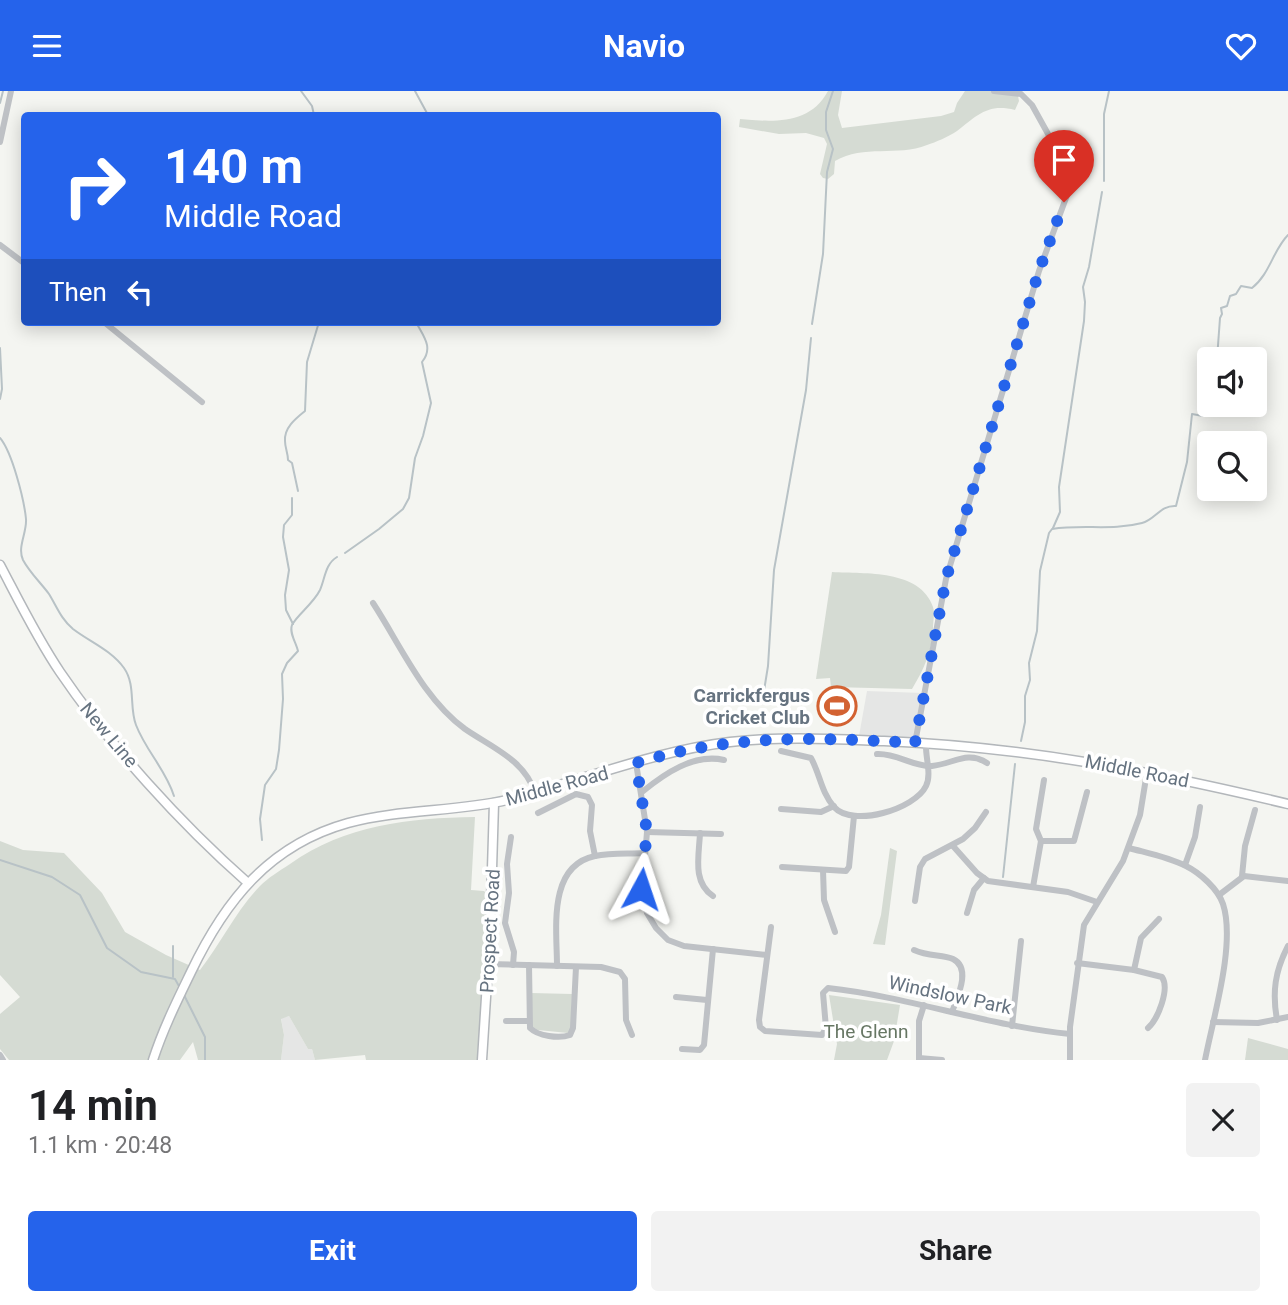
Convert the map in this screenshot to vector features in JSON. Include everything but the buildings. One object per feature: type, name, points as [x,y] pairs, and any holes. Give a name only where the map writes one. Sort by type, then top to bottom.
[{"type":"main road","name":"New Line","points":[[0,565],[34,629],[83,705],[163,798],[248,883]]},
{"type":"main road","name":"Middle Road","points":[[153,1060],[176,1000],[219,920],[248,883],[281,854],[315,835],[346,824],[391,815],[494,803],[689,749],[753,740],[839,739],[1030,752],[1147,772],[1288,804]]},
{"type":"main road","name":"Prospect Road","points":[[482,1060],[494,803]]},
{"type":"street","points":[[0,142],[11,91]]},
{"type":"street","points":[[915,743],[946,579],[1039,271],[1073,179],[1032,105],[1021,94],[994,91]]},
{"type":"street","points":[[0,245],[21,261]]},
{"type":"street","points":[[109,326],[202,402]]},
{"type":"street","points":[[373,603],[441,707],[467,730],[511,759],[529,777],[535,793]]},
{"type":"street","points":[[781,751],[813,759],[819,783],[834,806],[841,812],[854,816],[880,814],[915,799],[927,783],[926,743]]},
{"type":"street","points":[[877,754],[894,755],[927,766],[967,757],[979,758],[987,763]]},
{"type":"street","points":[[642,792],[676,768],[712,759],[724,760]]},
{"type":"street","points":[[636,763],[647,832],[642,896],[656,928],[664,937],[680,945],[767,955],[771,927]]},
{"type":"street","points":[[1070,1060],[1077,963],[1084,925],[1121,866],[1129,848],[1143,802],[1147,772]]},
{"type":"street","points":[[1033,887],[1041,841],[1037,829],[1044,780]]},
{"type":"street","points":[[1041,841],[1074,841],[1087,792]]},
{"type":"street","points":[[538,813],[576,794],[588,797],[592,805],[590,831],[595,856]]},
{"type":"street","points":[[781,809],[821,812],[834,806]]},
{"type":"street","points":[[1185,866],[1195,837],[1200,807]]},
{"type":"street","points":[[1219,895],[1242,876],[1245,846],[1255,810]]},
{"type":"street","points":[[915,901],[922,864],[929,856],[953,846],[972,830],[985,812]]},
{"type":"street","points":[[782,867],[844,871],[848,869],[854,816]]},
{"type":"street","points":[[647,832],[721,834]]},
{"type":"street","points":[[700,833],[699,877],[702,887],[713,896]]},
{"type":"street","points":[[511,837],[505,923],[513,950],[513,965]]},
{"type":"street","points":[[953,846],[984,879],[1079,894],[1097,902]]},
{"type":"street","points":[[1129,848],[1185,866],[1219,895],[1225,912],[1228,936],[1205,1060]]},
{"type":"street","points":[[557,966],[558,908],[563,883],[572,867],[595,856],[644,853]]},
{"type":"street","points":[[823,870],[823,895],[835,932]]},
{"type":"street","points":[[1242,876],[1288,881]]},
{"type":"street","points":[[967,913],[974,890],[984,879]]},
{"type":"street","points":[[1134,969],[1141,938],[1159,919]]},
{"type":"street","points":[[1012,1025],[1021,941]]},
{"type":"street","points":[[1277,1020],[1274,994],[1276,976],[1288,946]]},
{"type":"street","points":[[682,1049],[695,1051],[703,1047],[713,949]]},
{"type":"street","points":[[914,950],[932,957],[951,958],[960,964],[961,985],[952,1012]]},
{"type":"street","name":"Windslow Park","points":[[767,955],[759,1020],[763,1030],[822,1035],[826,1028],[824,991],[830,988],[903,999],[1012,1025],[1070,1034]]},
{"type":"street","points":[[1077,963],[1134,969],[1158,975],[1166,982],[1158,1011],[1148,1028]]},
{"type":"street","points":[[488,964],[609,967],[623,975],[626,983],[626,1020],[632,1035]]},
{"type":"street","points":[[529,965],[530,1028],[535,1033],[562,1037],[570,1035],[574,1022],[576,967]]},
{"type":"street","points":[[676,997],[708,1000]]},
{"type":"street","points":[[924,1005],[919,1021],[919,1059],[942,1060]]},
{"type":"street","points":[[1213,1022],[1258,1023],[1288,1017]]},
{"type":"street","points":[[506,1021],[528,1021]]},
{"type":"street","points":[[0,1055],[3,1060]]},
{"type":"shaded area","points":[[867,691],[922,693],[914,737],[859,736]]},
{"type":"shaded area","points":[[289,1016],[308,1049],[312,1049],[315,1060],[281,1060],[284,1035],[281,1018]]},
{"type":"green space","points":[[828,91],[842,91],[838,115],[842,128],[941,116],[954,112],[965,91],[1017,91],[1019,101],[1015,110],[997,108],[983,112],[953,133],[927,145],[846,156],[835,161],[834,174],[828,179],[820,174],[827,144],[824,138],[806,133],[779,134],[739,127],[740,119],[765,121],[801,116],[820,102]]},
{"type":"green space","points":[[832,572],[890,576],[916,586],[926,595],[934,609],[931,645],[927,660],[912,689],[831,687],[830,678],[816,679]]},
{"type":"green space","points":[[475,817],[471,890],[484,891],[488,895],[478,1060],[366,1060],[365,1055],[315,1060],[312,1049],[308,1049],[289,1016],[281,1019],[284,1035],[281,1060],[198,1060],[193,1042],[180,1060],[9,1060],[0,1049],[0,1014],[20,997],[0,975],[0,841],[23,850],[64,853],[102,893],[125,932],[200,970],[243,906],[260,886],[311,851],[333,840],[378,826],[426,819]]},
{"type":"green space","points":[[890,848],[897,851],[885,945],[873,944],[881,915]]},
{"type":"green space","points":[[531,993],[572,994],[571,1028],[568,1033],[532,1027]]},
{"type":"green space","name":"The Glenn","points":[[829,995],[900,1005],[894,1041],[887,1060],[834,1060],[837,1044]]},
{"type":"green space","points":[[1248,1038],[1288,1049],[1288,1060],[1245,1060]]},
{"type":"waterway","points":[[0,103],[3,91]]},
{"type":"waterway","points":[[301,91],[313,112]]},
{"type":"waterway","points":[[415,91],[426,112]]},
{"type":"waterway","points":[[812,324],[823,254],[827,172],[833,149],[826,130],[826,112],[833,91]]},
{"type":"waterway","points":[[1104,181],[1104,114],[1109,91]]},
{"type":"waterway","points":[[1053,528],[1060,512],[1059,487],[1084,321],[1083,287],[1102,192]]},
{"type":"waterway","points":[[1218,347],[1221,308],[1227,306],[1230,296],[1236,294],[1241,286],[1252,288],[1258,282],[1288,235]]},
{"type":"waterway","points":[[298,491],[292,463],[288,460],[285,436],[291,424],[305,411],[307,362],[318,326]]},
{"type":"waterway","points":[[345,553],[403,509],[409,498],[415,458],[431,403],[422,362],[427,346],[418,326]]},
{"type":"waterway","points":[[763,697],[768,666],[774,570],[806,390],[811,338]]},
{"type":"waterway","points":[[0,348],[0,399]]},
{"type":"waterway","points":[[1021,741],[1025,722],[1025,696],[1030,680],[1029,663],[1037,631],[1040,571],[1049,533],[1052,529],[1120,527],[1142,523],[1162,510],[1176,506],[1187,462],[1192,414],[1197,415]]},
{"type":"waterway","points":[[0,438],[13,465],[25,510],[26,524],[21,550],[23,560],[69,625],[107,651],[124,668],[130,682],[136,725],[174,796]]},
{"type":"waterway","points":[[292,498],[292,515],[284,525],[283,537],[289,570],[285,595],[286,610],[293,624]]},
{"type":"waterway","points":[[262,840],[260,819],[265,785],[276,769],[279,750],[282,674],[287,663],[298,651],[291,628],[317,595],[328,568],[337,557]]},
{"type":"waterway","points":[[1003,877],[1015,764]]},
{"type":"waterway","points":[[0,860],[52,877],[80,895],[107,948],[141,972],[175,979],[180,988]]},
{"type":"waterway","points":[[173,946],[173,977]]},
{"type":"waterway","points":[[184,995],[205,1037],[205,1060]]},
{"type":"place","name":"Carrickfergus Cricket Club","points":[[837,706]]},
{"type":"route","points":[[641,889],[647,832],[645,806],[636,763],[689,749],[753,740],[839,739],[915,743],[946,579],[1039,271],[1064,202]]}]
